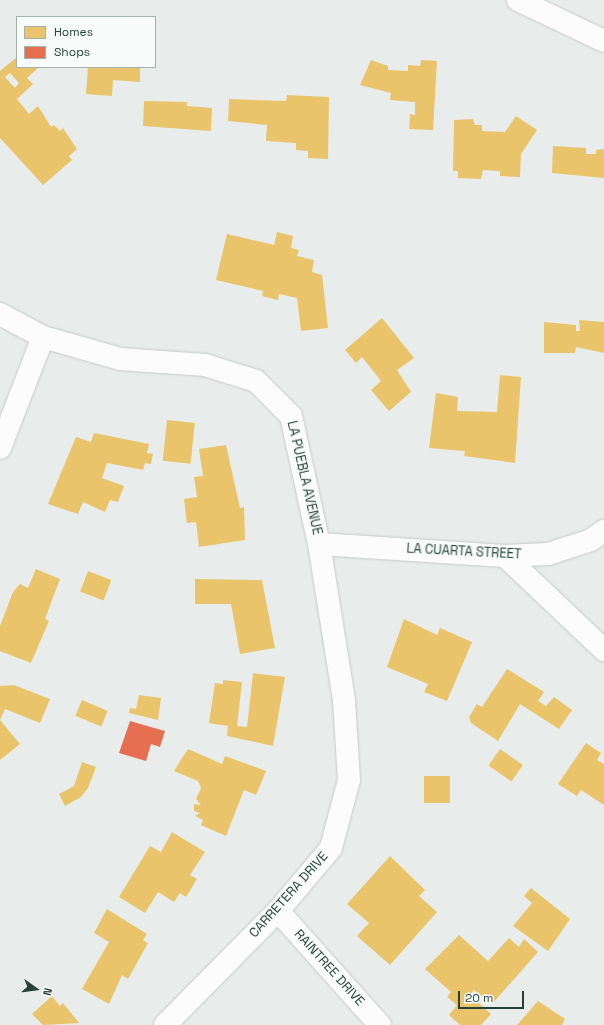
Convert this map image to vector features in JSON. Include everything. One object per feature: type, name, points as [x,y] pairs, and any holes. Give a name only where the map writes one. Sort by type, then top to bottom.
[{"type":"street","points":[[518,0],[604,41]]},
{"type":"street","name":"LA PUEBLA AVENUE","points":[[0,314],[44,337],[120,359],[205,364],[256,381],[291,416],[319,544]]},
{"type":"street","points":[[0,448],[44,337]]},
{"type":"street","name":"LA CUARTA STREET","points":[[319,544],[505,556],[548,554],[591,540],[604,531]]},
{"type":"street","name":"CARRETERA DRIVE","points":[[165,1025],[278,911],[331,848],[349,780],[344,700],[319,544]]},
{"type":"street","points":[[505,556],[604,650]]},
{"type":"street","name":"RAINTREE DRIVE","points":[[278,911],[380,1025]]},
{"type":"building: Homes","points":[[16,58],[16,68],[38,68],[27,78],[33,84],[17,99],[29,114],[38,106],[51,127],[54,125],[60,131],[63,128],[77,149],[69,156],[72,160],[43,185],[0,138],[0,71]],"holes":[[[10,73],[19,83],[15,88],[5,77]]]},
{"type":"building: Homes","points":[[371,60],[388,66],[388,70],[408,71],[408,65],[420,66],[421,60],[437,61],[433,130],[409,129],[410,114],[415,115],[415,102],[390,100],[391,93],[360,85]]},
{"type":"building: Homes","points":[[88,68],[140,68],[140,82],[113,80],[112,96],[86,94]]},
{"type":"building: Homes","points":[[287,95],[329,97],[328,159],[308,158],[308,151],[296,150],[296,143],[266,141],[267,125],[228,121],[229,99],[286,101]]},
{"type":"building: Homes","points":[[144,101],[187,102],[187,106],[212,108],[211,131],[143,126]]},
{"type":"building: Homes","points":[[516,116],[537,130],[521,154],[520,177],[500,176],[500,171],[483,170],[481,179],[458,178],[458,171],[453,171],[454,120],[473,119],[475,125],[482,125],[482,131],[505,132]]},
{"type":"building: Homes","points":[[553,146],[586,148],[586,154],[596,154],[596,150],[604,149],[604,178],[552,173]]},
{"type":"building: Homes","points":[[277,232],[293,236],[291,248],[299,250],[297,256],[314,260],[312,272],[322,275],[328,328],[301,331],[297,298],[279,294],[278,300],[262,296],[263,291],[216,280],[227,234],[274,245]]},
{"type":"building: Homes","points":[[382,318],[414,358],[397,370],[411,392],[389,411],[371,390],[381,381],[362,357],[356,363],[345,350]]},
{"type":"building: Homes","points":[[579,320],[604,322],[604,353],[576,347],[575,353],[544,353],[544,322],[576,325],[576,331],[580,331]]},
{"type":"building: Homes","points":[[500,375],[521,377],[515,463],[464,456],[465,451],[429,448],[436,393],[458,397],[457,411],[497,412]]},
{"type":"building: Homes","points":[[167,420],[195,423],[191,464],[163,461]]},
{"type":"building: Homes","points":[[94,433],[149,444],[147,453],[153,454],[151,464],[145,463],[143,470],[107,463],[102,478],[124,486],[118,502],[110,500],[105,512],[83,502],[78,514],[48,504],[76,437],[91,442]]},
{"type":"building: Homes","points":[[226,445],[240,508],[244,507],[245,540],[199,547],[196,522],[187,523],[184,499],[197,497],[194,477],[203,476],[199,449]]},
{"type":"building: Homes","points":[[36,569],[60,579],[45,619],[49,621],[31,663],[0,651],[0,626],[13,592],[20,584],[28,588]]},
{"type":"building: Homes","points":[[88,571],[111,580],[103,600],[80,592]]},
{"type":"building: Homes","points":[[195,579],[262,580],[275,648],[240,654],[231,604],[195,604]]},
{"type":"building: Homes","points":[[404,619],[437,635],[440,628],[472,642],[447,701],[424,692],[428,684],[387,667]]},
{"type":"building: Homes","points":[[507,669],[544,692],[538,701],[546,706],[554,697],[572,710],[559,729],[520,704],[498,741],[471,723],[469,717],[477,704],[482,707]]},
{"type":"building: Homes","points":[[253,673],[285,677],[273,746],[227,736],[228,726],[209,723],[215,683],[223,684],[223,680],[242,682],[237,726],[247,727]]},
{"type":"building: Homes","points":[[14,685],[50,699],[40,723],[5,709],[0,720],[0,686]]},
{"type":"building: Homes","points":[[139,695],[161,698],[158,720],[129,713],[130,708],[136,709]]},
{"type":"building: Homes","points":[[82,700],[108,711],[101,727],[75,716]]},
{"type":"building: Homes","points":[[0,720],[20,744],[0,760]]},
{"type":"building: Homes","points":[[586,743],[601,753],[597,760],[604,764],[604,805],[581,790],[577,796],[558,784]]},
{"type":"building: Homes","points":[[188,749],[222,764],[225,756],[266,771],[256,795],[244,790],[226,836],[201,825],[203,820],[195,816],[200,813],[194,811],[194,804],[201,805],[196,799],[201,788],[198,781],[174,771]]},
{"type":"building: Homes","points":[[500,749],[523,765],[511,781],[489,765]]},
{"type":"building: Homes","points":[[82,762],[96,767],[88,788],[81,797],[65,806],[59,794],[74,786]]},
{"type":"building: Homes","points":[[424,776],[450,776],[450,803],[424,803]]},
{"type":"building: Homes","points":[[172,832],[205,852],[190,875],[197,879],[186,897],[180,893],[174,902],[158,892],[145,913],[119,897],[150,846],[161,852]]},
{"type":"building: Homes","points":[[390,856],[425,890],[419,896],[437,912],[390,965],[357,936],[369,923],[347,904]]},
{"type":"building: Homes","points":[[531,888],[570,919],[548,951],[513,926],[532,903],[524,896]]},
{"type":"building: Homes","points":[[107,909],[147,934],[143,940],[148,943],[128,979],[122,975],[109,1004],[82,989],[109,942],[94,933]]},
{"type":"building: Homes","points":[[459,935],[488,961],[509,938],[519,947],[524,939],[538,952],[492,1004],[474,990],[470,995],[491,1014],[481,1025],[460,1025],[449,1015],[457,1005],[447,997],[451,992],[425,969]]},
{"type":"building: Homes","points":[[52,996],[60,1006],[63,1003],[79,1023],[43,1025],[32,1014]]},
{"type":"building: Homes","points":[[538,1001],[565,1019],[562,1025],[517,1025]]},
{"type":"building: Shops","points":[[130,721],[165,731],[160,747],[151,744],[146,761],[119,753]]}]
